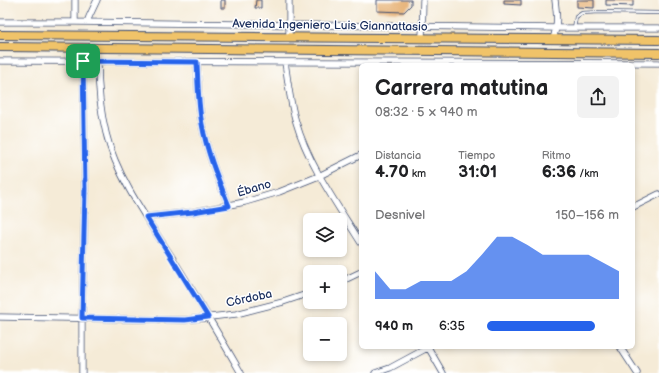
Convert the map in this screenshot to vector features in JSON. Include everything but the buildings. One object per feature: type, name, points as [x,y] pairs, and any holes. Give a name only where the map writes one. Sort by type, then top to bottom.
[{"type":"main road","name":"Avenida Ingeniero Luis Giannattasio","points":[[0,35],[659,40]]},
{"type":"main road","name":"Avenida Ingeniero Luis Giannattasio","points":[[0,47],[659,53]]},
{"type":"street","points":[[75,22],[76,0]]},
{"type":"street","points":[[87,22],[97,0]]},
{"type":"street","points":[[289,37],[290,0]]},
{"type":"street","points":[[422,38],[423,0]]},
{"type":"street","points":[[553,39],[557,28],[558,19],[555,0]]},
{"type":"street","name":"Avenida Ingeniero Luis Giannattasio","points":[[0,22],[659,28]]},
{"type":"street","points":[[553,53],[554,63]]},
{"type":"street","points":[[0,61],[362,63]]},
{"type":"street","points":[[82,373],[85,189],[83,61]]},
{"type":"street","points":[[98,61],[101,110],[106,134],[115,160],[132,194],[241,373]]},
{"type":"street","points":[[197,62],[198,101],[203,131],[215,170],[229,206]]},
{"type":"street","points":[[285,62],[290,100],[304,146],[319,176],[359,240]]},
{"type":"street","points":[[635,64],[659,64]]},
{"type":"street","name":"Ébano","points":[[146,217],[193,212],[229,206],[279,192],[319,176],[359,156]]},
{"type":"street","points":[[635,206],[659,194]]},
{"type":"street","points":[[347,279],[359,273]]},
{"type":"street","name":"Córdoba","points":[[0,317],[185,320],[236,314],[303,295]]},
{"type":"street","points":[[375,373],[390,368],[424,349]]},
{"type":"street","points":[[429,349],[443,373]]},
{"type":"street","points":[[621,349],[637,373]]},
{"type":"lane","points":[[574,28],[576,17],[582,13],[659,13]]},
{"type":"route","points":[[83,61],[197,62],[198,101],[201,123],[215,170],[229,206],[193,212],[146,217],[208,317],[185,320],[82,318],[85,189],[83,61]]}]
